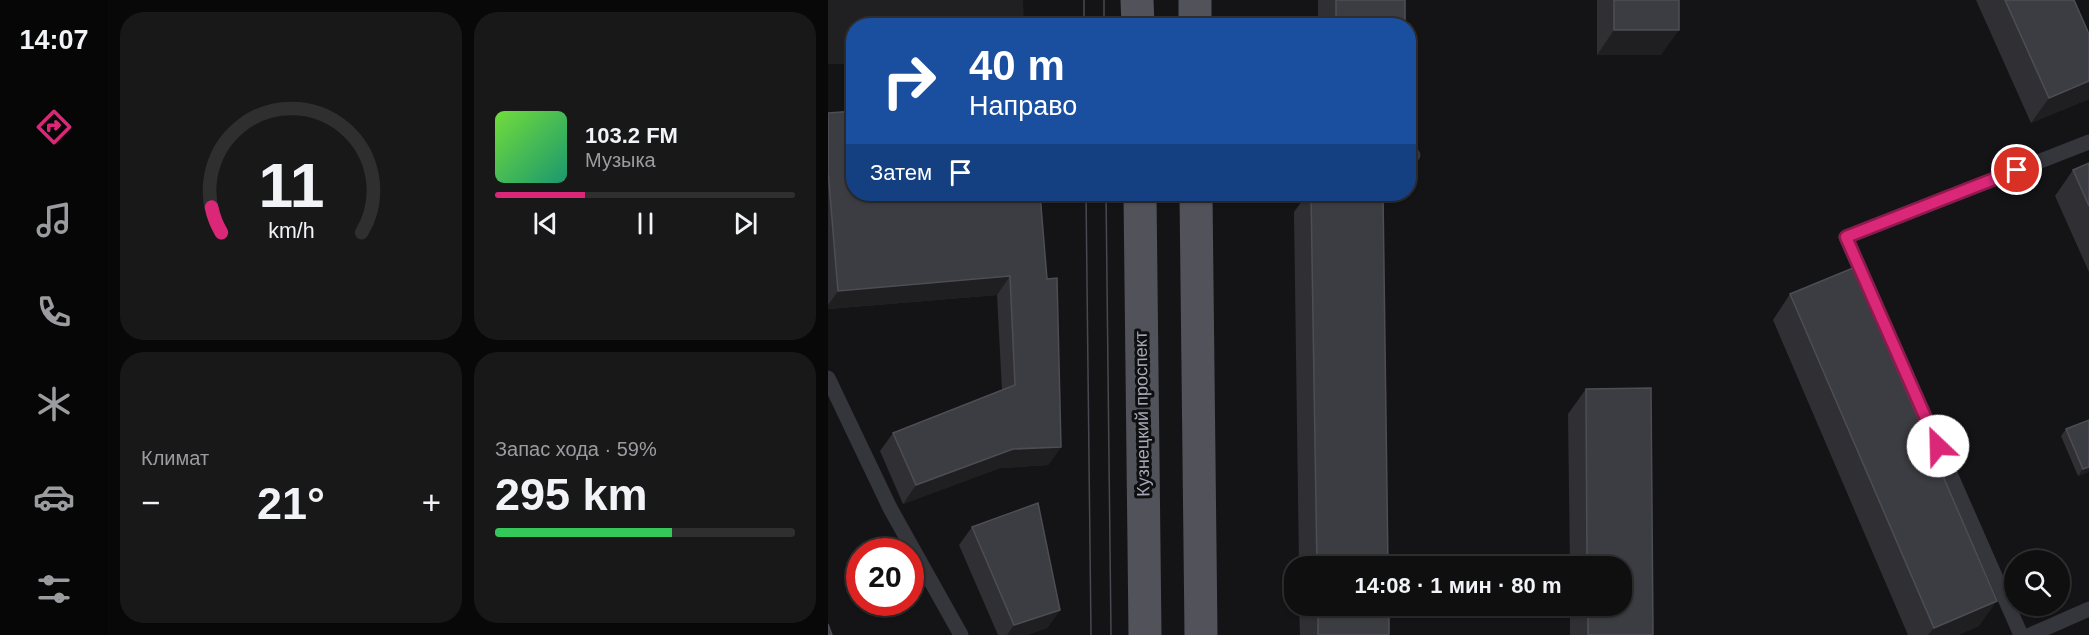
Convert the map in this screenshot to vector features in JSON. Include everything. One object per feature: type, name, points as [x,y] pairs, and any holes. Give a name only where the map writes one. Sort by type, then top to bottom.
[{"type":"main road","points":[[1137,0],[1138,18]]},
{"type":"main road","points":[[1195,0],[1195,18]]},
{"type":"main road","name":"Кузнецкий проспект","points":[[1140,201],[1145,635]]},
{"type":"main road","points":[[1196,201],[1201,635]]},
{"type":"lane","points":[[2021,635],[1846,237],[2089,142]]},
{"type":"lane","points":[[828,378],[890,508],[961,635]]},
{"type":"lane","points":[[2030,635],[2089,609]]},
{"type":"shaded area","points":[[828,0],[1023,0],[1024,18],[846,18],[846,64],[828,64]]},
{"type":"building","points":[[1336,0],[1405,0],[1405,18],[1336,18]]},
{"type":"building","points":[[1614,0],[1679,0],[1679,30],[1614,30]]},
{"type":"building","points":[[2005,0],[2074,0],[2089,34],[2089,81],[2049,98]]},
{"type":"building","points":[[846,112],[846,201],[1041,201],[1047,279],[1057,278],[1061,447],[1013,449],[916,485],[893,433],[1015,385],[1010,276],[838,291],[828,171],[828,113]]},
{"type":"building","points":[[2089,163],[2089,206],[2073,170]]},
{"type":"building","points":[[1311,201],[1383,201],[1388,556],[1317,556]]},
{"type":"building","points":[[1853,268],[1997,601],[1934,628],[1790,294]]},
{"type":"building","points":[[1651,388],[1653,635],[1588,635],[1588,616],[1632,616],[1632,556],[1587,556],[1586,389]]},
{"type":"building","points":[[2089,420],[2089,467],[2083,469],[2066,429]]},
{"type":"building","points":[[1038,503],[1060,610],[1014,625],[972,527]]},
{"type":"building","points":[[1318,616],[1389,616],[1389,635],[1318,635]]},
{"type":"tram line","points":[[1084,0],[1084,18]]},
{"type":"tram line","points":[[1104,0],[1104,18]]},
{"type":"tram line","points":[[1086,201],[1091,635]]},
{"type":"tram line","points":[[1106,201],[1111,635]]},
{"type":"route","points":[[1938,446],[1846,237],[2017,170]]}]
